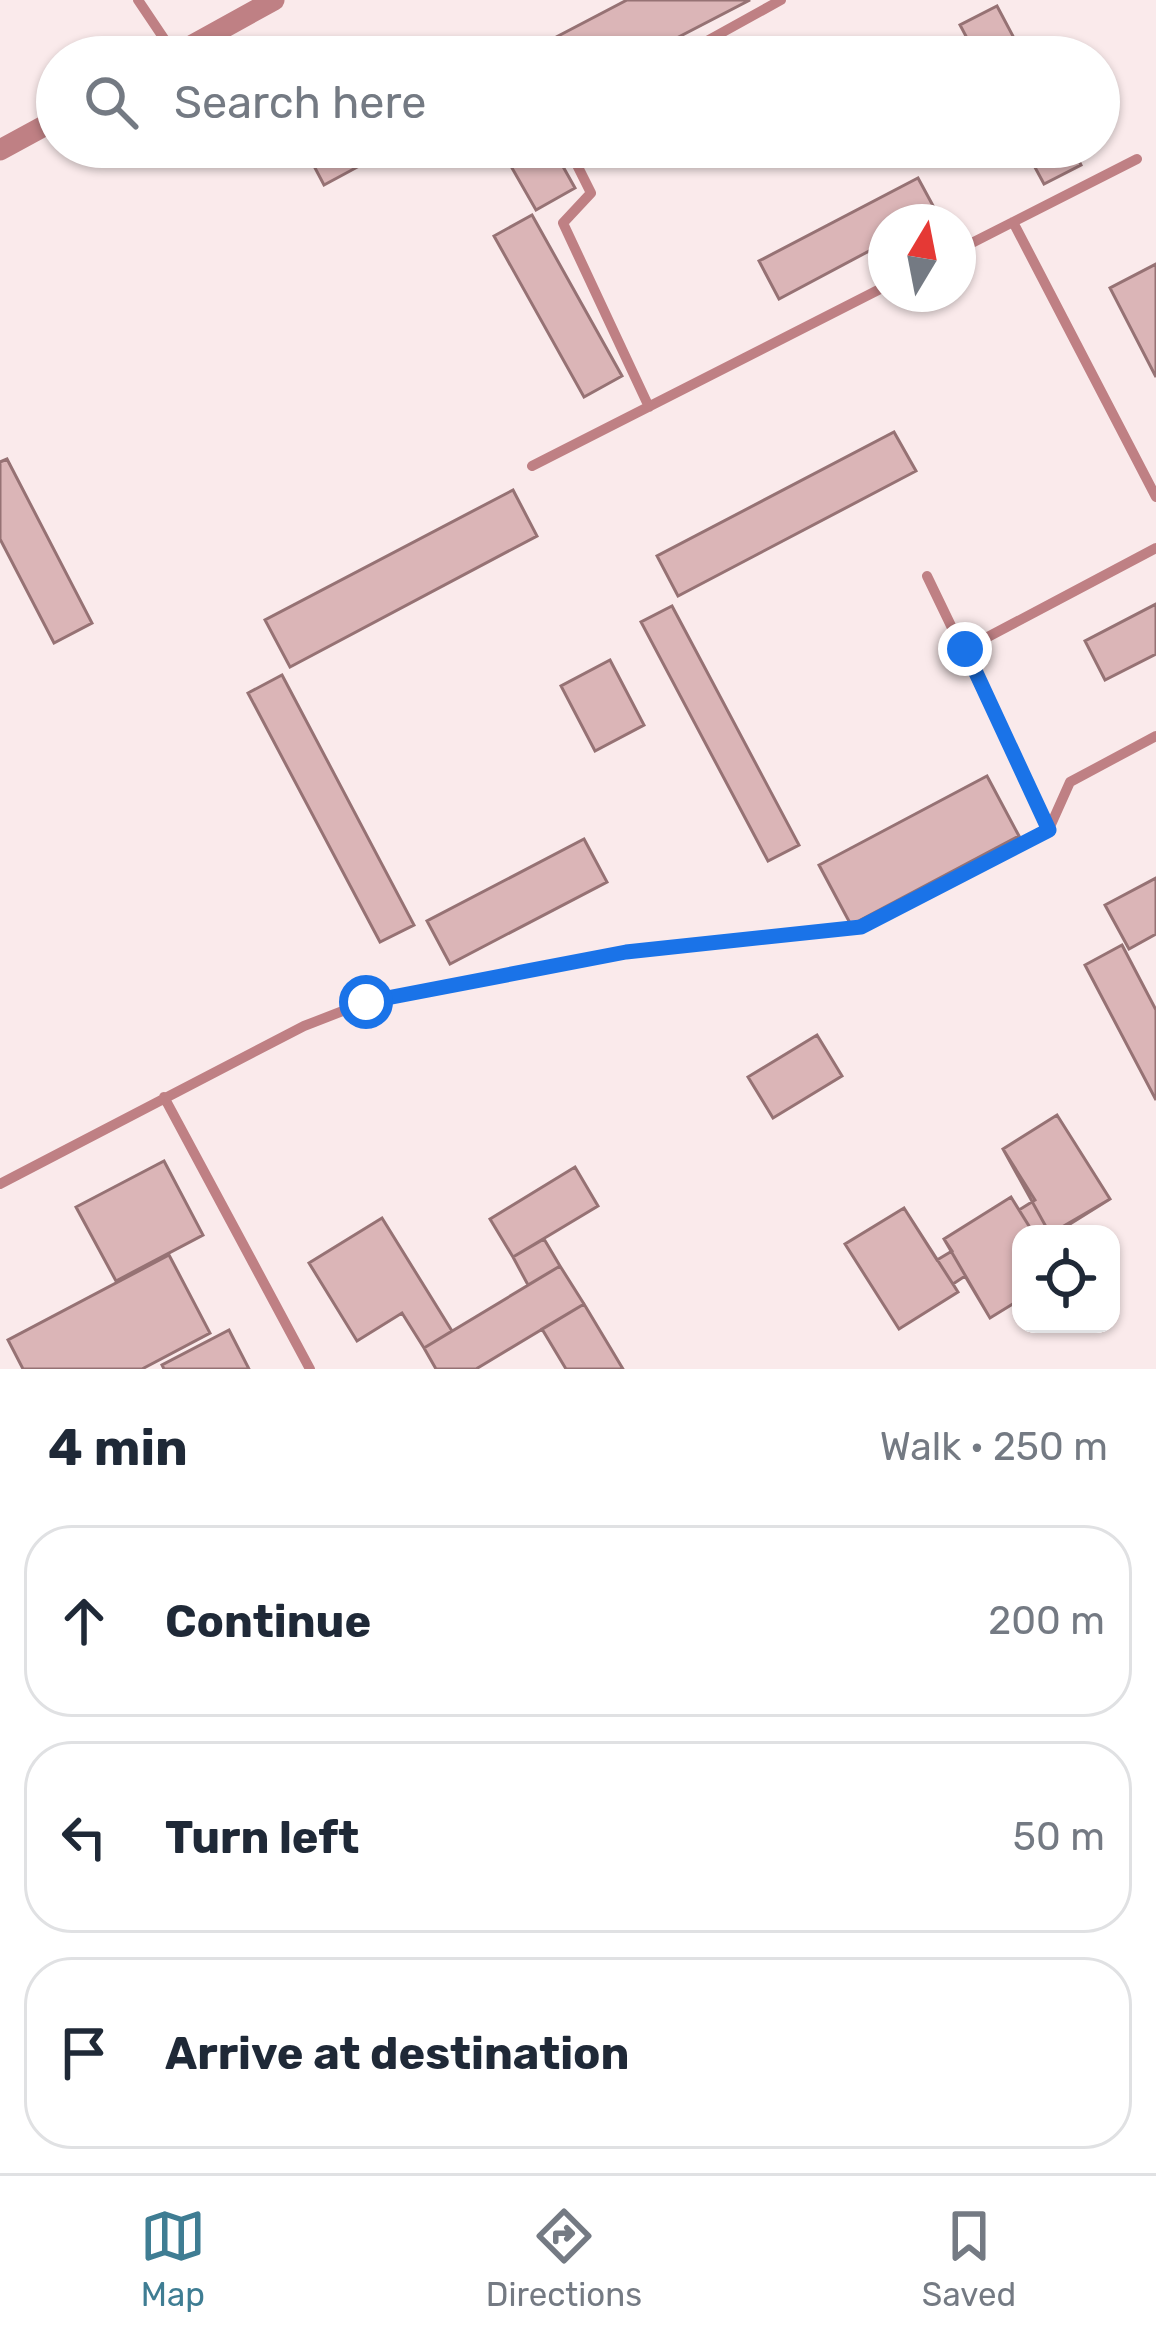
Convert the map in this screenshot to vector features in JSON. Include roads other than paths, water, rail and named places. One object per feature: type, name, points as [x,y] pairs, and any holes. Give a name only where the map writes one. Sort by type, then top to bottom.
[{"type":"street","points":[[209,36],[274,0]]},
{"type":"street","points":[[0,150],[36,130]]},
{"type":"lane","points":[[138,0],[160,36]]},
{"type":"lane","points":[[716,36],[781,0]]},
{"type":"lane","points":[[1120,168],[1137,159]]},
{"type":"lane","points":[[578,168],[591,193],[563,223],[649,407]]},
{"type":"lane","points":[[976,241],[1119,168]]},
{"type":"lane","points":[[1012,222],[1156,497]]},
{"type":"lane","points":[[532,466],[868,295]]},
{"type":"lane","points":[[965,649],[1156,548]]},
{"type":"lane","points":[[927,576],[1049,830]]},
{"type":"lane","points":[[0,1184],[164,1096],[366,1002],[626,952],[861,927],[1049,830],[1070,782],[1156,736]]},
{"type":"lane","points":[[164,1096],[310,1369]]}]
